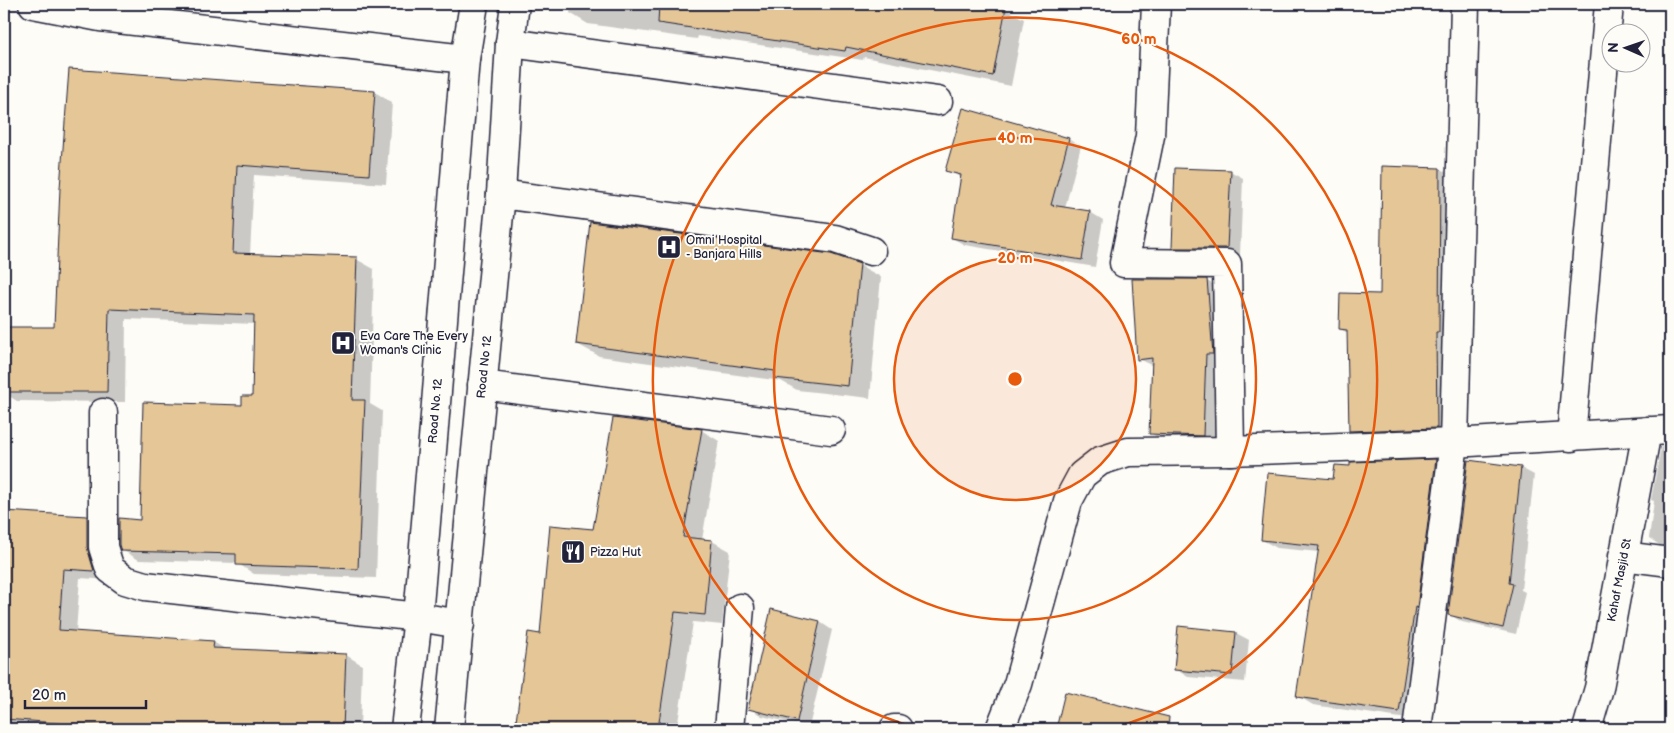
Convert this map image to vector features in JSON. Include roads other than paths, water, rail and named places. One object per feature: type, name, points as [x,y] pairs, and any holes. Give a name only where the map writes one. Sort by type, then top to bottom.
[{"type":"street","points":[[33,4],[100,18],[465,59]]},
{"type":"street","name":"Road No. 12","points":[[405,729],[418,617],[465,59],[474,4]]},
{"type":"street","name":"Road No 12","points":[[449,729],[501,194],[510,43],[515,4]]},
{"type":"street","points":[[1156,4],[1150,136],[1124,263],[1227,264],[1230,451]]},
{"type":"street","points":[[1417,729],[1454,443],[1465,4]]},
{"type":"street","points":[[1571,437],[1609,4]]},
{"type":"street","points":[[510,43],[938,101]]},
{"type":"street","points":[[501,194],[835,239],[871,251]]},
{"type":"street","points":[[482,385],[831,430]]},
{"type":"street","points":[[103,413],[103,547],[110,569],[125,580],[145,586],[418,617],[460,624]]},
{"type":"street","points":[[1000,729],[1018,684],[1068,501],[1082,475],[1100,461],[1128,452],[1230,451],[1454,443],[1659,430]]},
{"type":"street","name":"Kahaf Masjid St","points":[[1588,729],[1599,688],[1623,556],[1659,430]]},
{"type":"street","points":[[1623,556],[1670,562]]},
{"type":"street","points":[[729,729],[740,608]]},
{"type":"place","name":"Omni Hospital - Banjara Hills","points":[[669,247]]},
{"type":"place","name":"Eva Care The Every Woman's Clinic","points":[[343,343]]},
{"type":"place","name":"Pizza Hut","points":[[573,552]]}]
